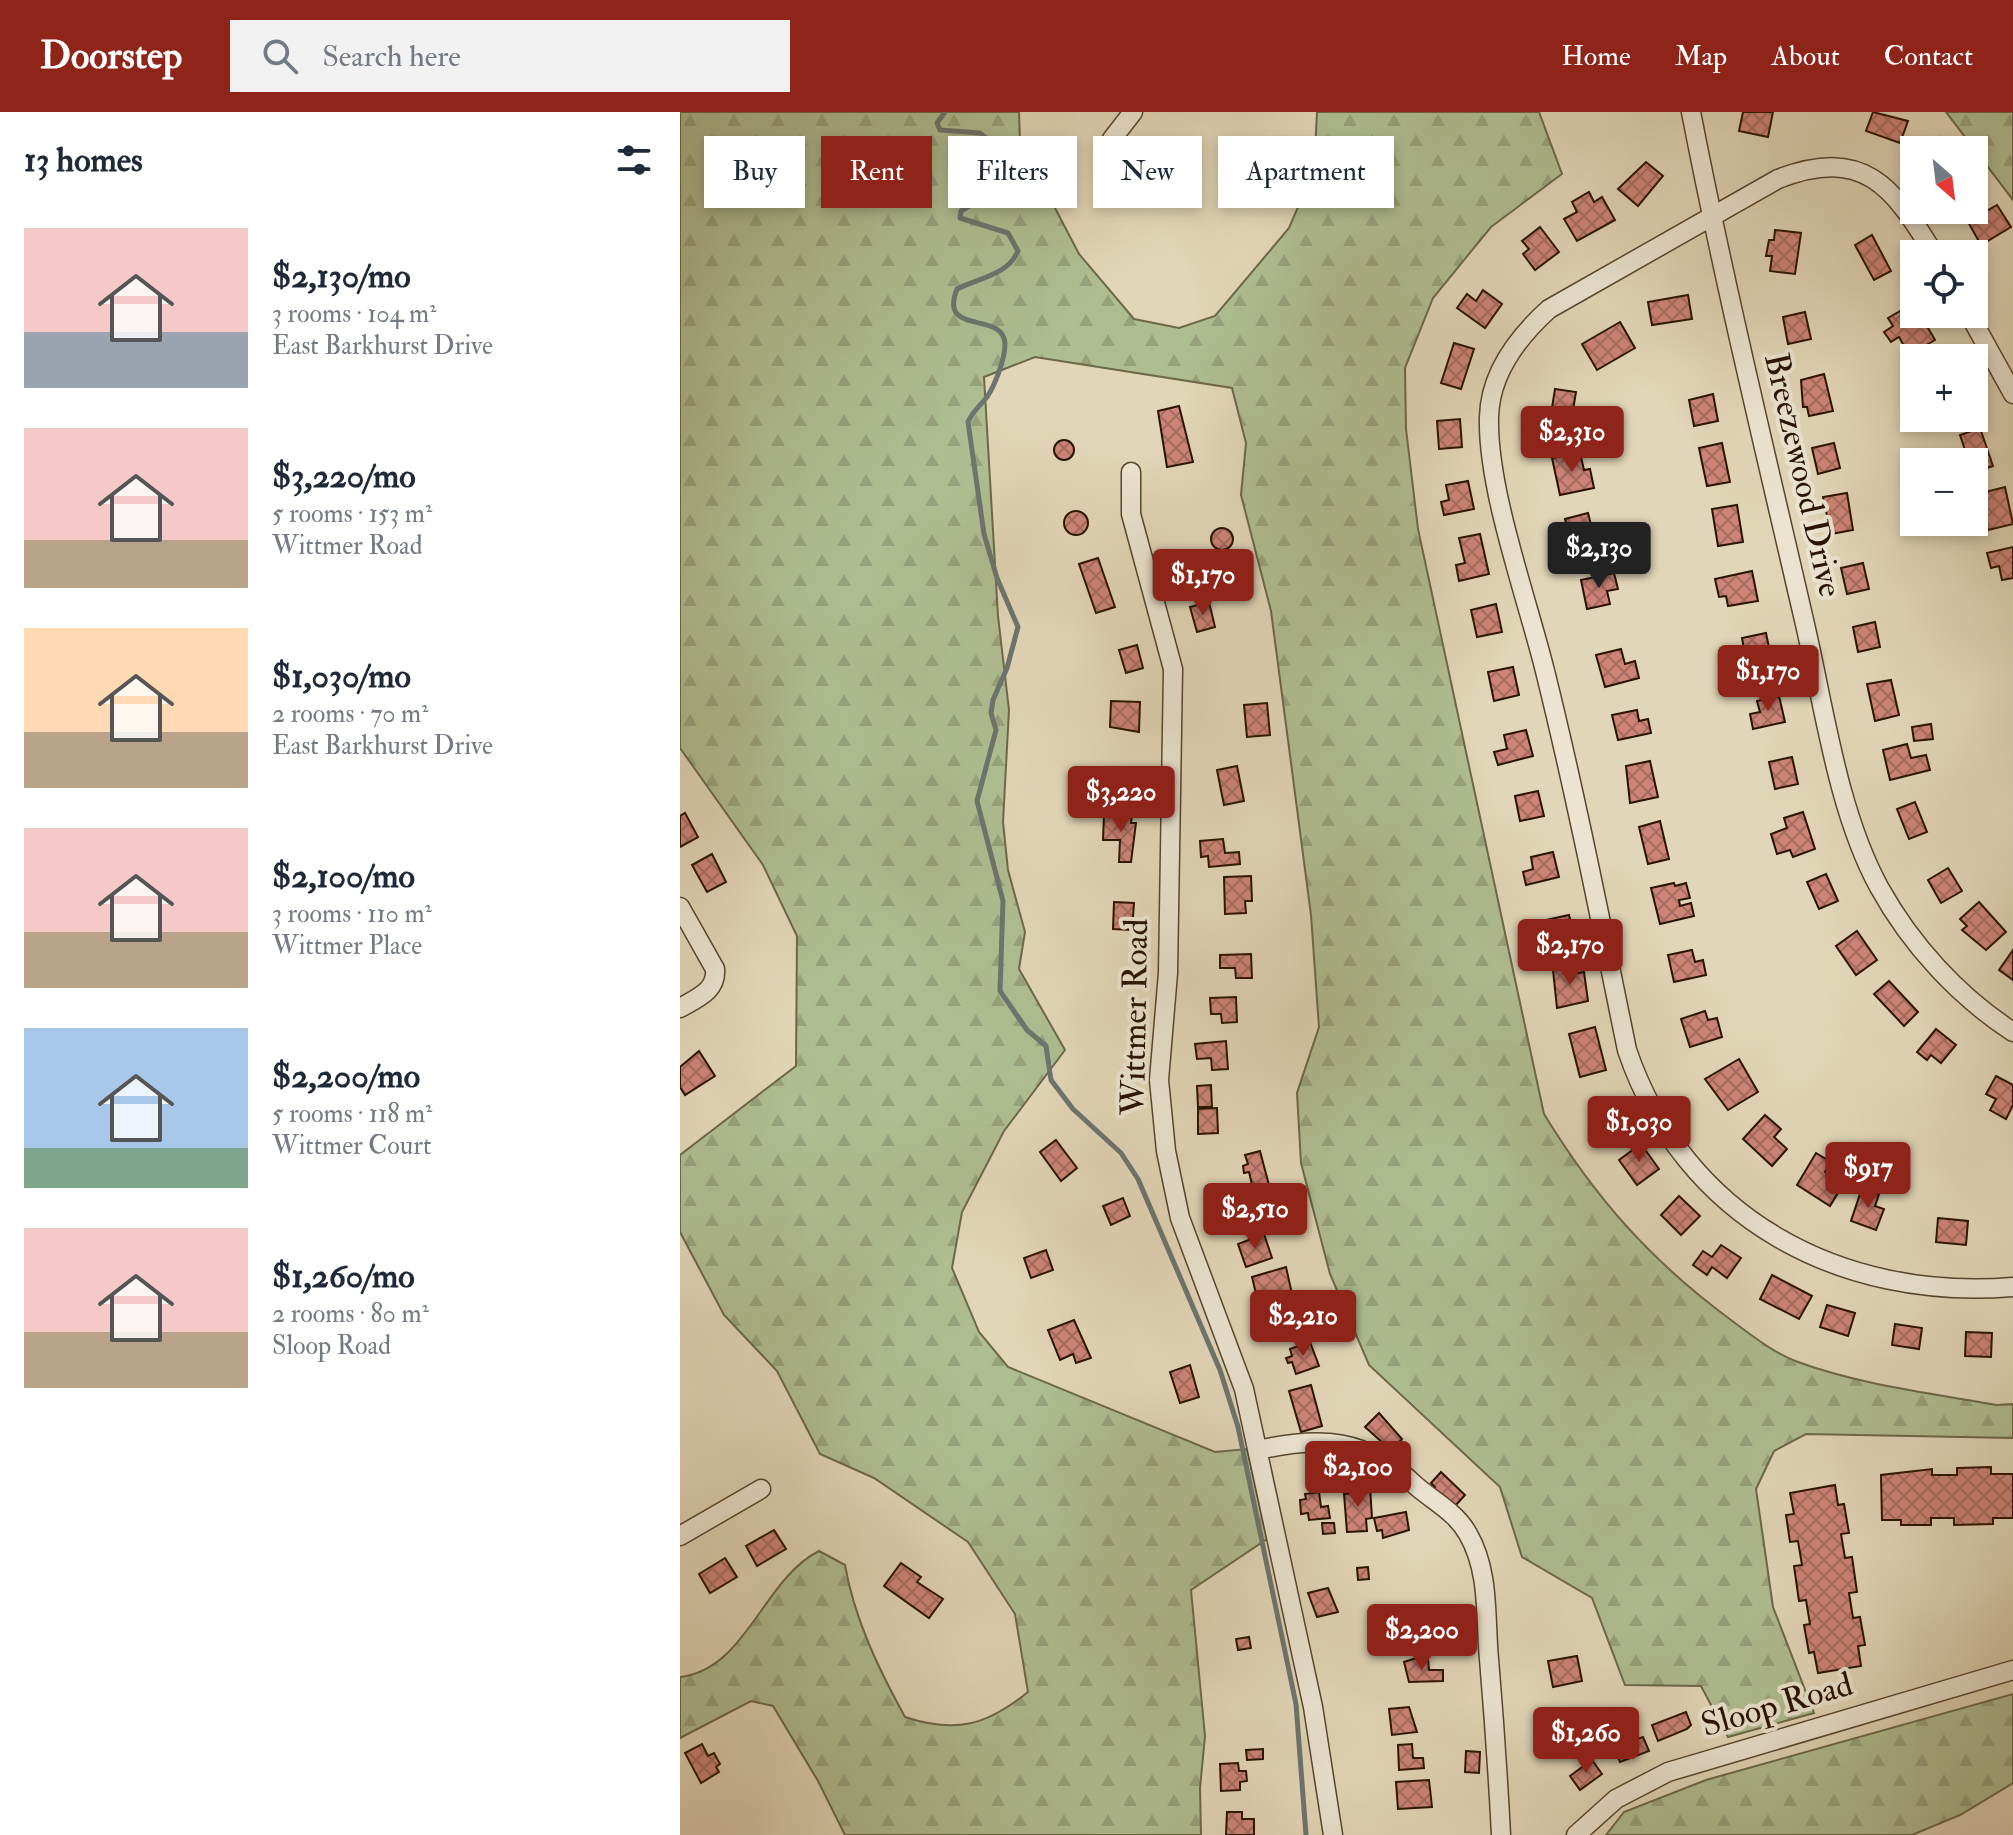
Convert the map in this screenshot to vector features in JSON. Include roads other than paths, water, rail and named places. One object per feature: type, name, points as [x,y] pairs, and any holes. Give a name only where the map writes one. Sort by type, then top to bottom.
[{"type":"street","points":[[1114,136],[1133,112]]},
{"type":"street","name":"Breezewood Drive","points":[[1691,112],[1840,775],[1860,844],[1878,885],[1918,946],[1953,984],[2013,1032]]},
{"type":"street","points":[[1925,240],[1894,193],[1882,181],[1848,168],[1814,166],[1796,172],[1549,309],[1519,340],[1497,375],[1489,417],[1500,496],[1560,730],[1627,1050],[1648,1101],[1680,1154],[1712,1189],[1775,1236],[1825,1261],[1881,1279],[1939,1288],[2013,1287]]},
{"type":"street","points":[[1977,328],[2013,394]]},
{"type":"street","name":"Wittmer Road","points":[[1131,472],[1131,514],[1173,669],[1168,973],[1159,1080],[1165,1142],[1180,1218],[1233,1353],[1258,1450],[1313,1707],[1333,1835]]},
{"type":"street","points":[[680,907],[715,969],[716,980],[711,989],[680,1008]]},
{"type":"street","points":[[1258,1450],[1301,1440],[1324,1440],[1349,1446],[1392,1466],[1452,1515],[1469,1535],[1482,1574],[1496,1718],[1501,1835]]},
{"type":"street","points":[[680,1536],[761,1489]]},
{"type":"street","name":"Sloop Road","points":[[1576,1835],[1616,1799],[1668,1772],[2013,1670]]},
{"type":"waterway","points":[[945,112],[937,123],[940,130],[980,133],[996,150],[1002,170],[1002,186],[961,211],[960,218],[1008,233],[1018,251],[1000,271],[957,289],[954,304],[956,313],[964,319],[994,328],[1002,334],[1005,344],[993,386],[968,422],[984,534],[997,578],[1018,627],[1007,668],[993,700],[991,713],[996,730],[977,801],[1003,901],[1000,991],[1027,1030],[1046,1046],[1051,1080],[1073,1109],[1121,1153],[1138,1179],[1220,1370],[1238,1427],[1296,1704],[1306,1835]]}]
